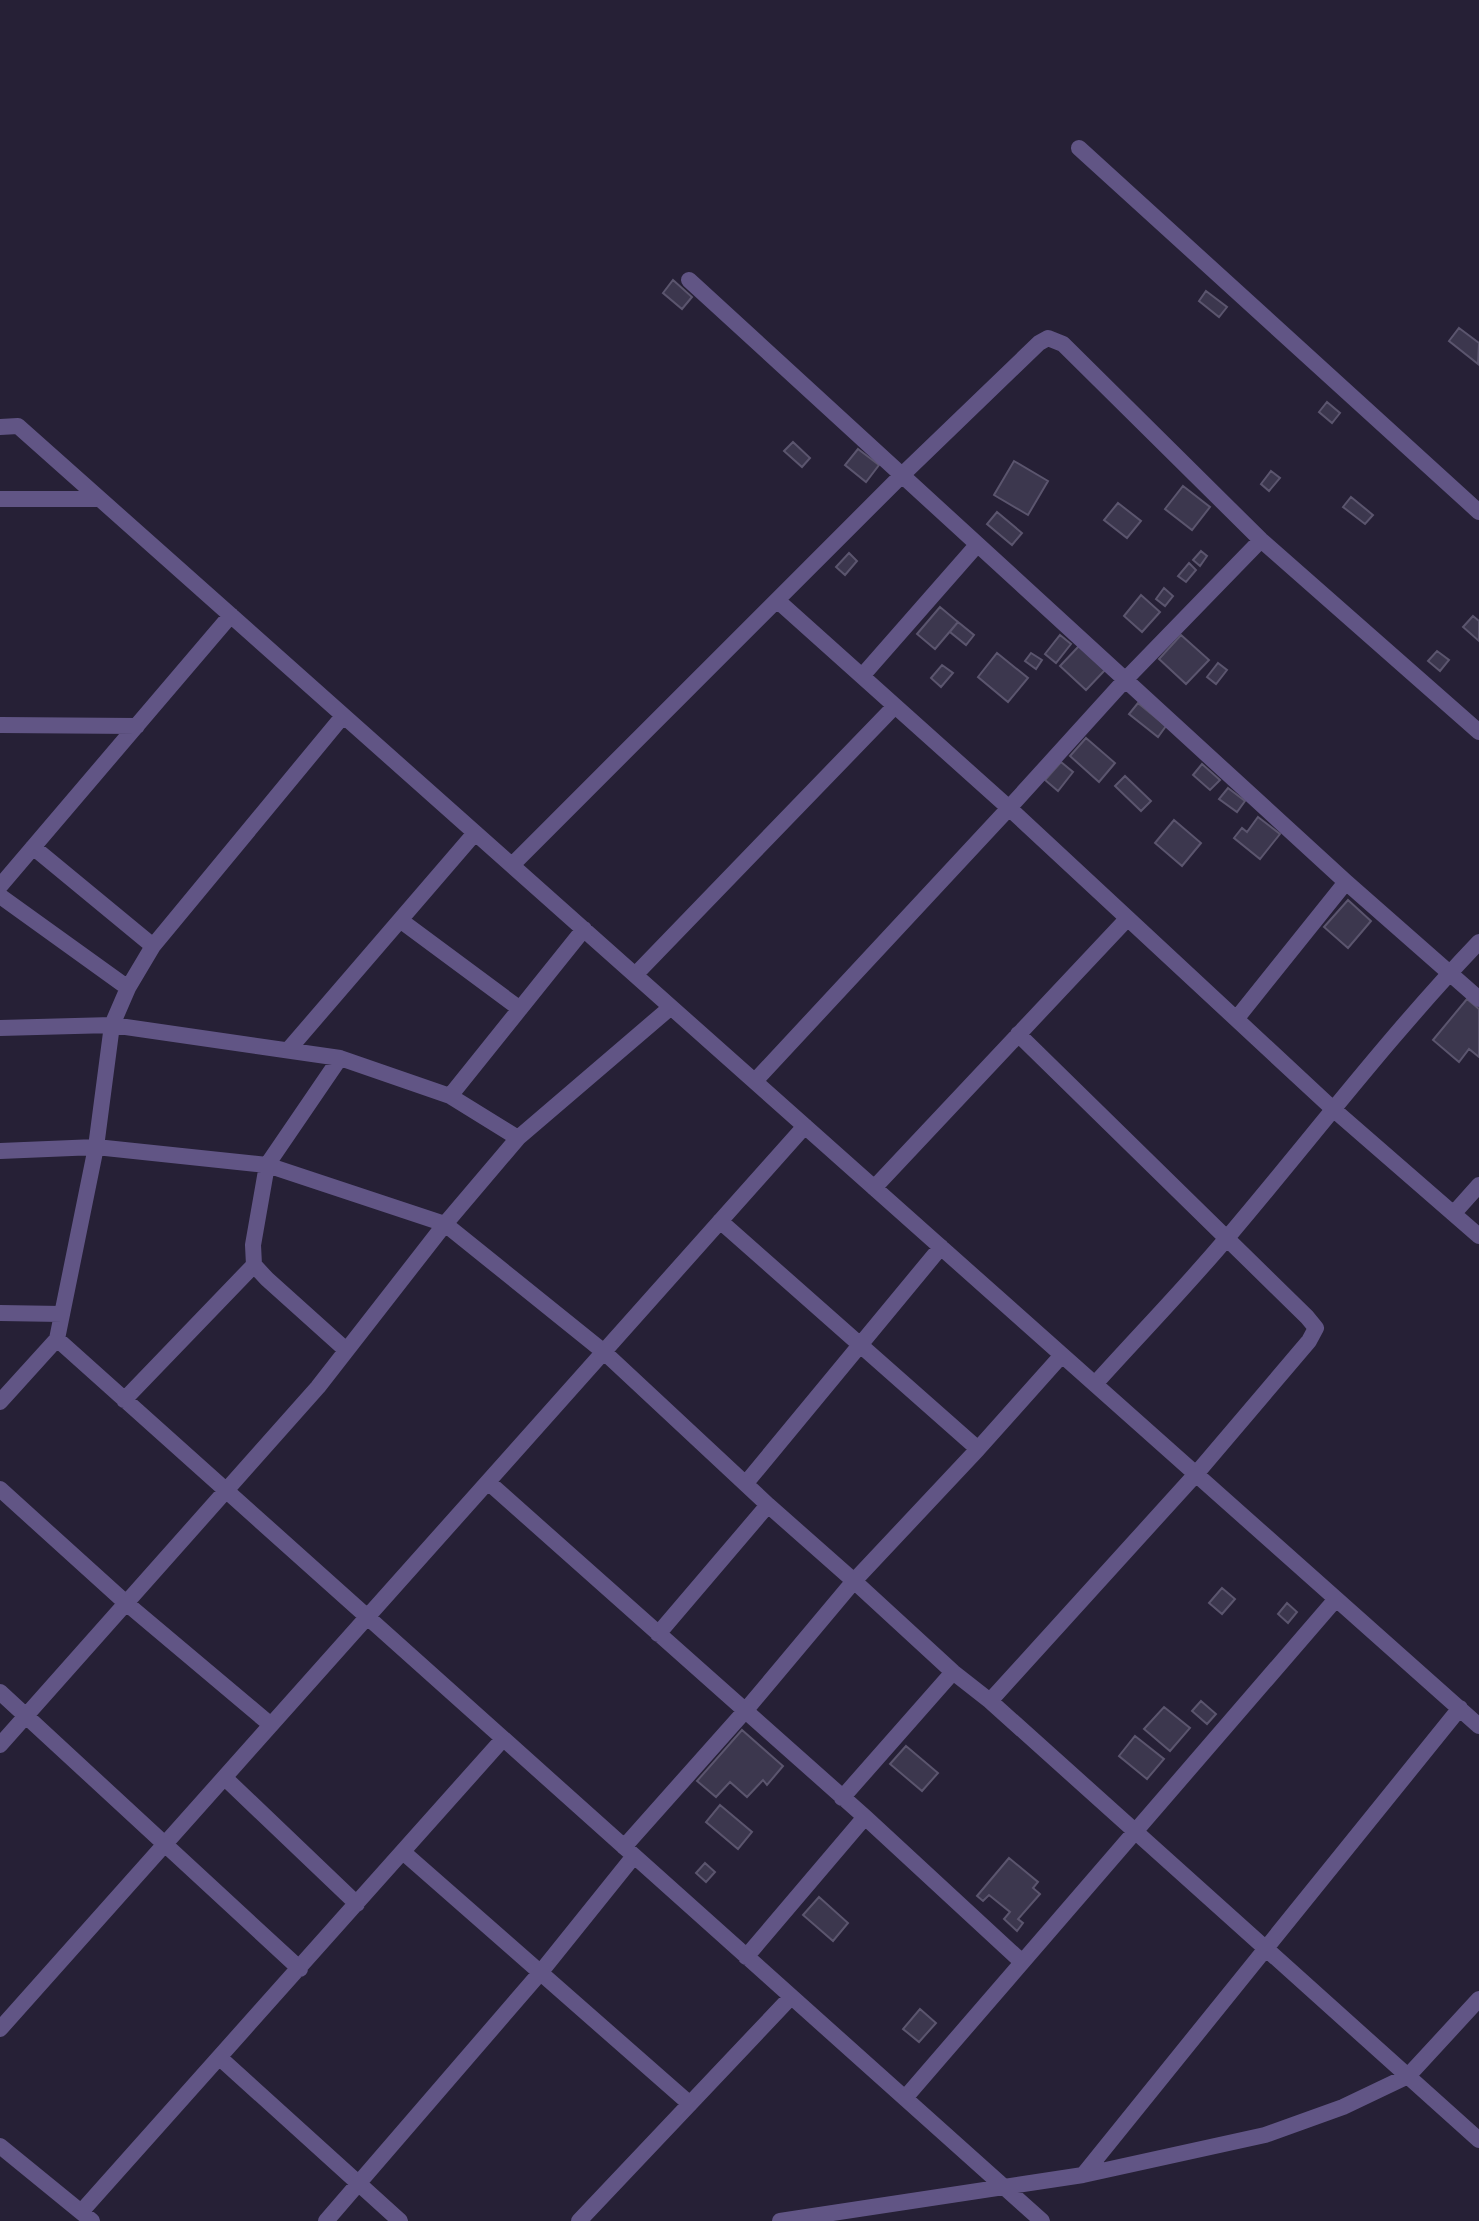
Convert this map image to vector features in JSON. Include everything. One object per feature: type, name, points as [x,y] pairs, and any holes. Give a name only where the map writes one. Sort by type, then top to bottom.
[{"type":"street","points":[[1079,148],[1479,512]]},
{"type":"street","points":[[689,281],[1346,882],[1479,999]]},
{"type":"street","points":[[512,865],[901,476],[1039,343],[1048,338],[1063,344],[1261,540],[1479,732]]},
{"type":"street","points":[[0,427],[18,426],[1479,1726]]},
{"type":"street","points":[[0,499],[100,499]]},
{"type":"street","points":[[755,1082],[1125,680],[1261,540]]},
{"type":"street","points":[[862,676],[977,545]]},
{"type":"street","points":[[778,601],[1009,808],[1333,1109],[1479,1236]]},
{"type":"street","points":[[0,886],[231,615]]},
{"type":"street","points":[[635,975],[895,706]]},
{"type":"street","points":[[0,1402],[57,1339],[96,1147],[112,1024],[128,988],[153,946],[344,716]]},
{"type":"street","points":[[0,724],[137,726]]},
{"type":"street","points":[[289,1049],[475,833]]},
{"type":"street","points":[[33,847],[153,946]]},
{"type":"street","points":[[1237,1018],[1346,882]]},
{"type":"street","points":[[0,896],[128,988]]},
{"type":"street","points":[[874,1188],[1127,919]]},
{"type":"street","points":[[400,920],[520,1009]]},
{"type":"street","points":[[450,1096],[584,929]]},
{"type":"street","points":[[1095,1384],[1227,1239],[1333,1109],[1479,942]]},
{"type":"street","points":[[0,1745],[318,1387],[445,1224],[518,1138],[671,1007]]},
{"type":"street","points":[[0,1028],[112,1024],[340,1058],[450,1096],[518,1138]]},
{"type":"street","points":[[990,1701],[1196,1474],[1309,1341],[1316,1328],[1018,1034]]},
{"type":"street","points":[[340,1058],[267,1164],[253,1245],[254,1265],[346,1350]]},
{"type":"street","points":[[0,2029],[805,1126]]},
{"type":"street","points":[[0,1151],[96,1147],[267,1164],[445,1224],[604,1352],[768,1506],[1265,1946],[1479,2140]]},
{"type":"street","points":[[1454,1213],[1479,1185]]},
{"type":"street","points":[[720,1221],[978,1449]]},
{"type":"street","points":[[746,1483],[940,1247]]},
{"type":"street","points":[[124,1399],[254,1265]]},
{"type":"street","points":[[0,1313],[62,1314]]},
{"type":"street","points":[[57,1339],[1042,2221]]},
{"type":"street","points":[[326,2221],[540,1973],[629,1852],[854,1581],[1062,1355]]},
{"type":"street","points":[[488,1482],[865,1817],[1022,1962]]},
{"type":"street","points":[[0,1489],[126,1603],[271,1725]]},
{"type":"street","points":[[658,1634],[768,1506]]},
{"type":"street","points":[[905,2098],[1336,1598]]},
{"type":"street","points":[[842,1798],[953,1672]]},
{"type":"street","points":[[0,1692],[300,1969]]},
{"type":"street","points":[[1083,2175],[1265,1946],[1460,1708]]},
{"type":"street","points":[[0,2146],[86,2216],[220,2058],[503,1739]]},
{"type":"street","points":[[225,1778],[357,1904]]},
{"type":"street","points":[[746,1957],[865,1817]]},
{"type":"street","points":[[404,1852],[690,2104]]},
{"type":"street","points":[[579,2221],[791,1997]]},
{"type":"street","points":[[786,2221],[1083,2175],[1265,2135],[1343,2108],[1408,2076],[1479,1999]]},
{"type":"street","points":[[220,2058],[400,2221]]},
{"type":"building","points":[[673,280],[692,297],[682,309],[663,293]]},
{"type":"building","points":[[1206,291],[1227,307],[1219,317],[1199,301]]},
{"type":"building","points":[[1459,328],[1479,343],[1478,364],[1449,341]]},
{"type":"building","points":[[1327,402],[1340,413],[1332,423],[1319,412]]},
{"type":"building","points":[[793,442],[810,458],[802,467],[784,451]]},
{"type":"building","points":[[858,449],[879,465],[866,482],[845,465]]},
{"type":"building","points":[[1014,461],[1048,481],[1028,515],[994,495]]},
{"type":"building","points":[[1271,471],[1280,478],[1269,491],[1261,484]]},
{"type":"building","points":[[1183,486],[1210,507],[1192,530],[1165,509]]},
{"type":"building","points":[[1351,497],[1373,515],[1365,524],[1343,507]]},
{"type":"building","points":[[1118,503],[1141,521],[1127,538],[1104,520]]},
{"type":"building","points":[[997,512],[1022,533],[1012,545],[987,524]]},
{"type":"building","points":[[1201,551],[1207,556],[1200,566],[1193,560]]},
{"type":"building","points":[[849,553],[857,561],[845,575],[836,567]]},
{"type":"building","points":[[1189,563],[1196,570],[1186,582],[1178,576]]},
{"type":"building","points":[[1164,588],[1173,596],[1165,606],[1156,599]]},
{"type":"building","points":[[1141,595],[1160,612],[1142,632],[1124,616]]},
{"type":"building","points":[[940,607],[958,622],[935,649],[917,634]]},
{"type":"building","points":[[1473,616],[1479,621],[1479,641],[1463,627]]},
{"type":"building","points":[[958,622],[974,635],[966,645],[950,632]]},
{"type":"building","points":[[1060,635],[1071,644],[1056,663],[1045,654]]},
{"type":"building","points":[[1181,635],[1209,660],[1186,684],[1159,659]]},
{"type":"building","points":[[1079,646],[1105,670],[1086,690],[1060,666]]},
{"type":"building","points":[[1437,651],[1449,660],[1440,671],[1428,661]]},
{"type":"building","points":[[997,653],[1028,678],[1008,702],[978,677]]},
{"type":"building","points":[[1031,653],[1042,660],[1036,669],[1025,661]]},
{"type":"building","points":[[1218,663],[1227,670],[1216,684],[1207,677]]},
{"type":"building","points":[[942,665],[953,673],[941,687],[931,678]]},
{"type":"building","points":[[1138,703],[1166,726],[1158,737],[1129,714]]},
{"type":"building","points":[[1086,738],[1115,763],[1099,782],[1070,756]]},
{"type":"building","points":[[1061,762],[1073,772],[1058,791],[1045,780]]},
{"type":"building","points":[[1202,764],[1220,780],[1210,790],[1193,775]]},
{"type":"building","points":[[1125,776],[1151,801],[1141,811],[1115,786]]},
{"type":"building","points":[[1228,788],[1245,801],[1237,812],[1219,799]]},
{"type":"building","points":[[1258,817],[1280,834],[1260,859],[1234,838],[1242,828],[1247,832]]},
{"type":"building","points":[[1174,820],[1201,843],[1182,866],[1155,843]]},
{"type":"building","points":[[1348,900],[1371,921],[1348,948],[1324,927]]},
{"type":"building","points":[[1467,999],[1479,1009],[1479,1057],[1469,1049],[1459,1062],[1433,1040]]},
{"type":"building","points":[[1222,1588],[1235,1599],[1222,1614],[1209,1603]]},
{"type":"building","points":[[1287,1603],[1297,1612],[1288,1623],[1278,1614]]},
{"type":"building","points":[[1201,1701],[1216,1714],[1207,1724],[1192,1711]]},
{"type":"building","points":[[1164,1707],[1190,1728],[1170,1751],[1144,1729]]},
{"type":"building","points":[[742,1730],[783,1766],[767,1785],[763,1780],[747,1797],[730,1782],[716,1797],[697,1781]]},
{"type":"building","points":[[1135,1736],[1164,1759],[1147,1779],[1119,1756]]},
{"type":"building","points":[[906,1746],[938,1773],[922,1791],[890,1764]]},
{"type":"building","points":[[720,1805],[752,1832],[738,1849],[706,1822]]},
{"type":"building","points":[[1009,1858],[1038,1882],[1033,1888],[1040,1894],[1018,1919],[1023,1923],[1017,1931],[1004,1919],[1010,1912],[989,1895],[983,1901],[977,1896]]},
{"type":"building","points":[[705,1863],[715,1872],[706,1882],[696,1873]]},
{"type":"building","points":[[819,1897],[848,1923],[833,1941],[803,1915]]},
{"type":"building","points":[[920,2009],[936,2023],[919,2042],[903,2029]]}]
